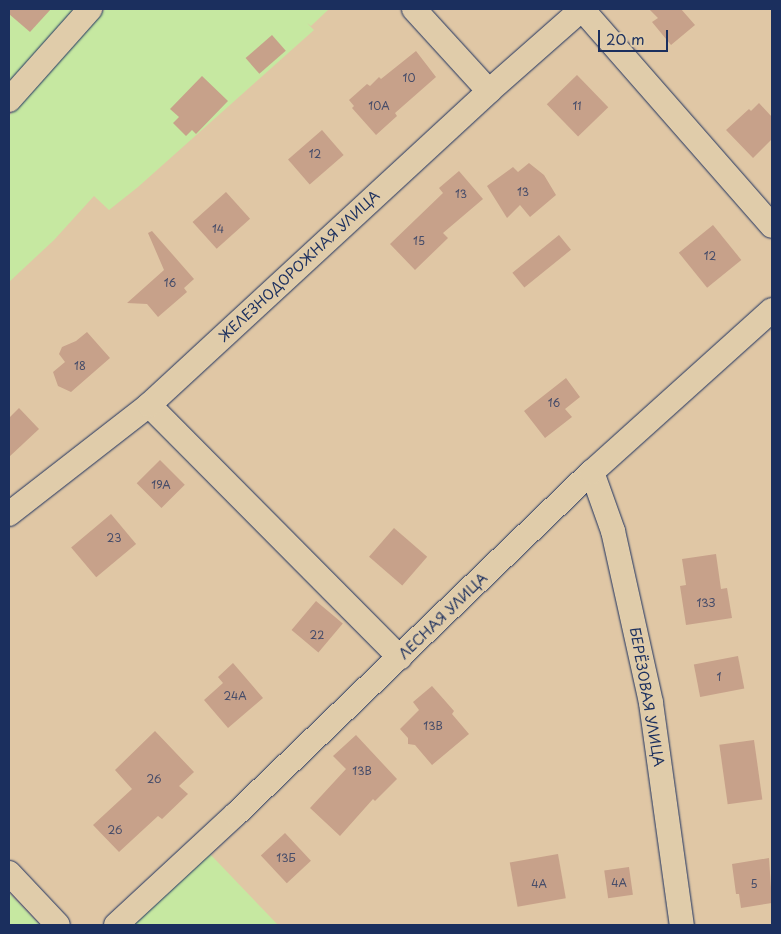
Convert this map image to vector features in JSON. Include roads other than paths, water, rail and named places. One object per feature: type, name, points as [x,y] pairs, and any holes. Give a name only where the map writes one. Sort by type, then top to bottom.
[{"type":"street","points":[[9,100],[90,9]]},
{"type":"street","points":[[414,9],[488,91]]},
{"type":"street","points":[[582,9],[772,226]]},
{"type":"street","name":"ЖЕЛЕЗНОДОРОЖНАЯ УЛИЦА","points":[[9,514],[149,405],[488,91],[582,9]]},
{"type":"street","name":"ЛЕСНАЯ УЛИЦА","points":[[116,925],[400,658],[592,472],[772,310]]},
{"type":"street","points":[[149,405],[400,658]]},
{"type":"street","name":"БЕРЁЗОВАЯ УЛИЦА","points":[[592,472],[613,531],[651,704],[682,925]]},
{"type":"street","points":[[9,873],[58,925]]}]
